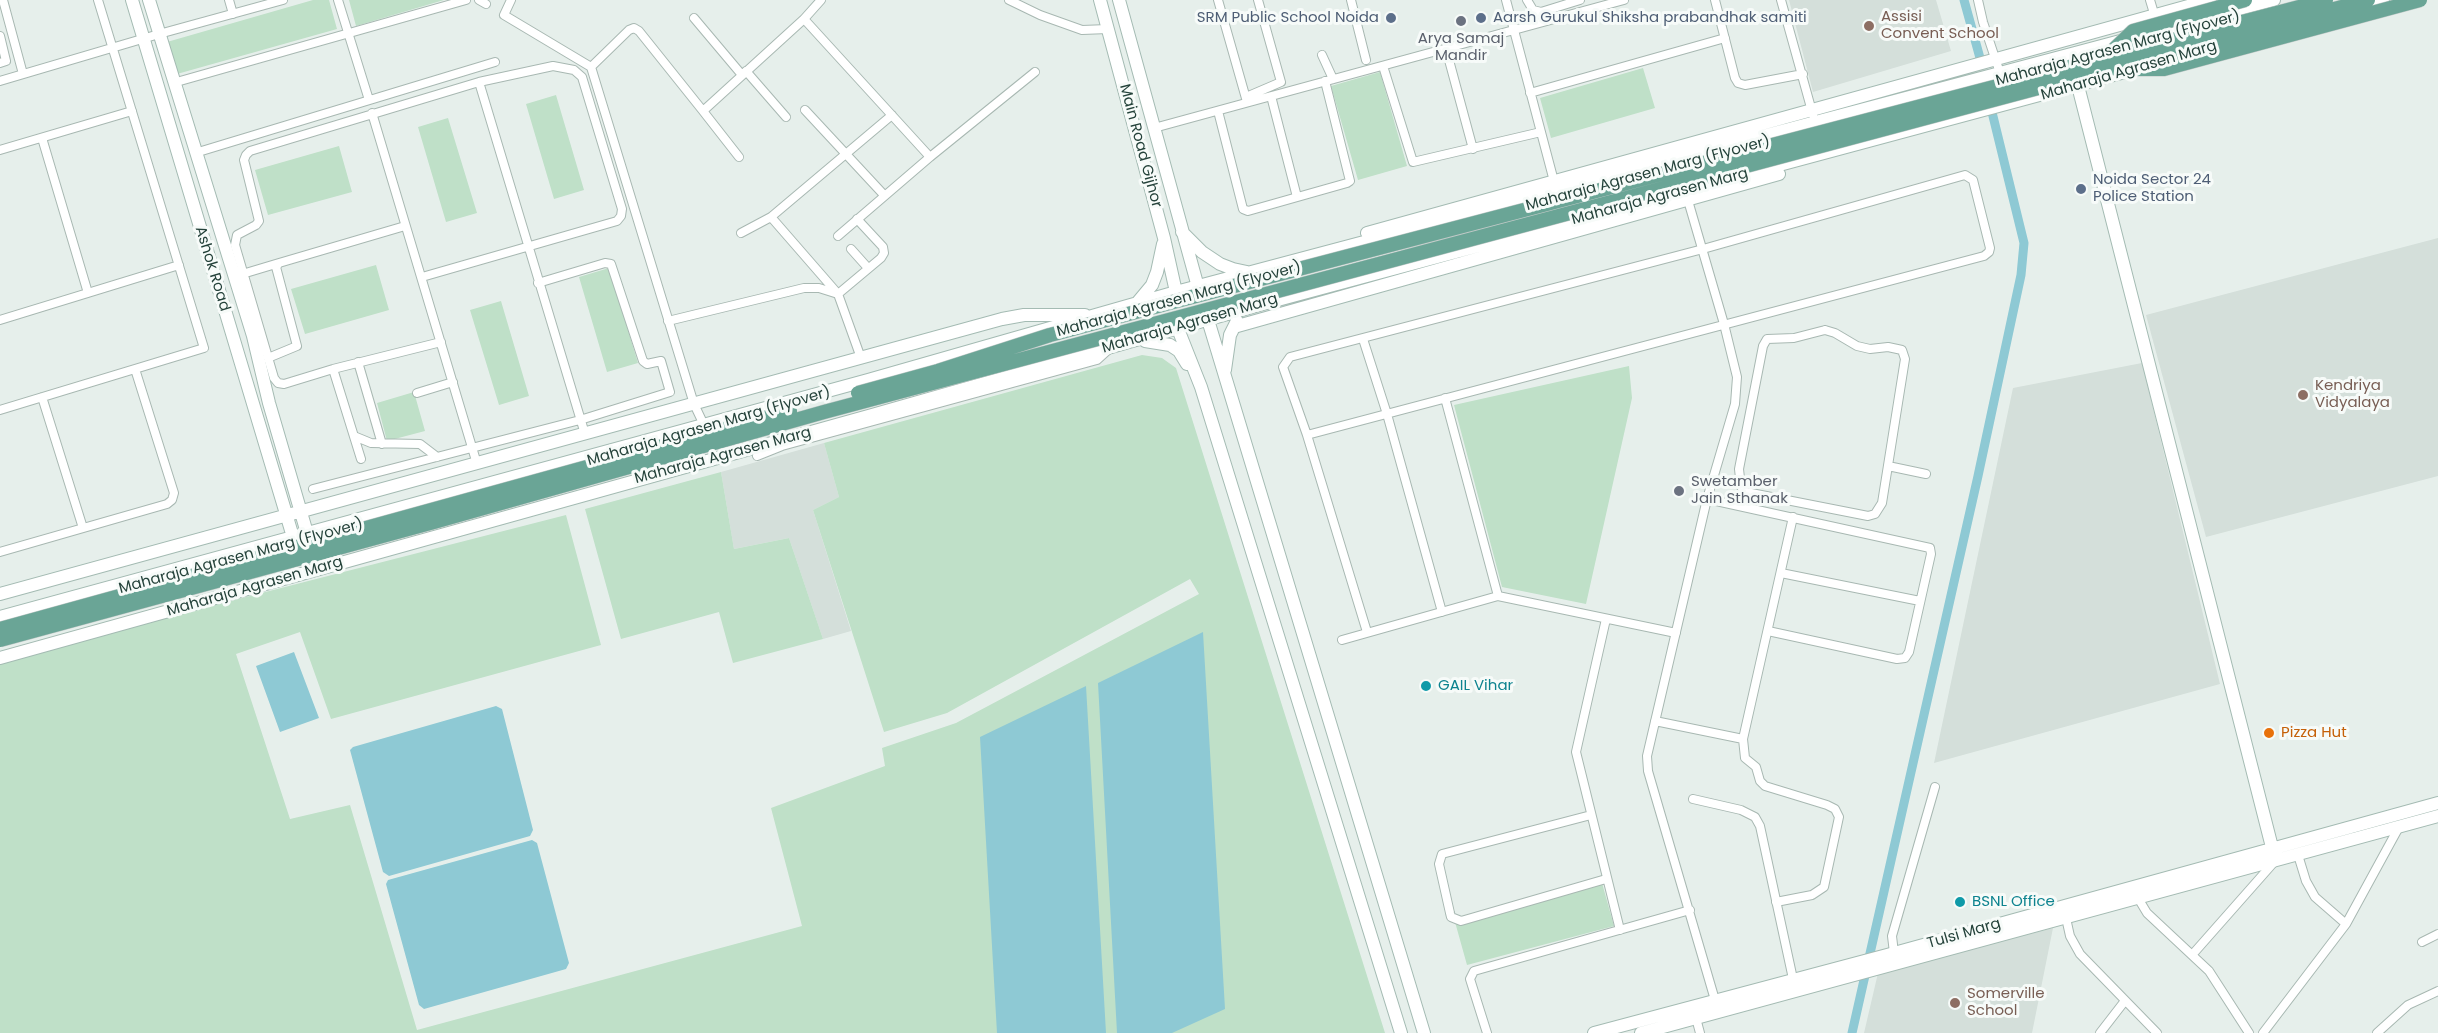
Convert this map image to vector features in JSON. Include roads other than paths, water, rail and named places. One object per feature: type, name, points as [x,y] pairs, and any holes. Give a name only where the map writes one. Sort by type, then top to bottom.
[{"type":"main road","points":[[2106,64],[2133,32],[2245,0]]},
{"type":"main road","name":"Maharaja Agrasen Marg (Flyover)","points":[[0,640],[412,528],[824,412],[2106,64],[2326,0]]},
{"type":"main road","name":"Maharaja Agrasen Marg (Flyover)","points":[[0,629],[926,374],[1050,335],[2106,64],[2368,0]]},
{"type":"main road","points":[[2106,64],[2164,69],[2420,0]]},
{"type":"street","points":[[3,0],[23,74]]},
{"type":"street","points":[[0,410],[204,348],[98,0]]},
{"type":"street","name":"Ashok Road","points":[[132,0],[293,537]]},
{"type":"street","name":"Ashok Road","points":[[149,0],[195,153],[238,275],[307,533]]},
{"type":"street","points":[[229,0],[233,14]]},
{"type":"street","points":[[0,81],[159,33],[283,0]]},
{"type":"street","points":[[339,0],[369,100]]},
{"type":"street","points":[[173,82],[465,0]]},
{"type":"street","points":[[511,0],[504,15],[591,67],[693,404],[704,425]]},
{"type":"street","points":[[703,111],[804,19],[821,0]]},
{"type":"street","points":[[1009,0],[1040,15],[1082,30],[1108,29]]},
{"type":"street","name":"Main Road Gijhor","points":[[1100,0],[1164,238],[1176,292]]},
{"type":"street","name":"Main Road Gijhor","points":[[1119,0],[1198,287]]},
{"type":"street","points":[[1218,0],[1247,100]]},
{"type":"street","points":[[1154,128],[1218,111],[1247,100],[1281,81],[1258,0]]},
{"type":"street","points":[[1351,0],[1366,60]]},
{"type":"street","points":[[1506,0],[1555,187]]},
{"type":"street","points":[[1527,0],[1533,10],[1541,12],[1580,0]]},
{"type":"street","points":[[1247,100],[1271,96],[1624,0]]},
{"type":"street","points":[[1715,0],[1738,83],[1745,84],[1803,74]]},
{"type":"street","points":[[1781,0],[1814,117]]},
{"type":"street","points":[[1978,0],[2000,73]]},
{"type":"street","points":[[2150,0],[2159,31]]},
{"type":"street","points":[[1233,269],[1555,187],[1814,117],[1997,59],[2210,0]]},
{"type":"street","name":"Maharaja Agrasen Marg","points":[[0,617],[864,381],[1176,292],[1422,228],[1555,187],[1750,140],[1814,117],[1964,83],[2274,0]]},
{"type":"street","name":"Maharaja Agrasen Marg","points":[[0,660],[1259,305],[1431,258],[1687,195],[1758,171],[2078,86],[2383,0]]},
{"type":"street","points":[[694,18],[786,117]]},
{"type":"street","points":[[804,19],[930,157]]},
{"type":"street","points":[[591,67],[629,30],[634,28],[639,31],[739,157]]},
{"type":"street","points":[[0,36],[6,61],[0,63]]},
{"type":"street","points":[[1530,93],[1725,38]]},
{"type":"street","points":[[1446,49],[1473,149]]},
{"type":"street","points":[[1218,111],[1243,209],[1248,211],[1347,183],[1350,181],[1322,55]]},
{"type":"street","points":[[195,153],[495,62]]},
{"type":"street","points":[[422,277],[617,221],[621,216],[622,209],[582,77],[574,70],[553,66],[479,82],[250,151],[246,155],[244,160],[260,216],[256,225],[242,231],[235,240],[238,275],[274,378],[278,383],[284,384],[358,362],[441,342]]},
{"type":"street","points":[[1383,66],[1413,162],[1541,132]]},
{"type":"street","points":[[838,236],[884,195],[1035,72]]},
{"type":"street","points":[[479,82],[585,434]]},
{"type":"street","points":[[2078,86],[2275,861],[2192,955]]},
{"type":"street","points":[[1271,96],[1297,196]]},
{"type":"street","points":[[805,110],[884,195]]},
{"type":"street","points":[[0,150],[132,111]]},
{"type":"street","points":[[372,113],[477,464]]},
{"type":"street","points":[[741,233],[771,218],[847,156],[892,115]]},
{"type":"street","points":[[1234,327],[1687,195],[1939,129],[1954,119]]},
{"type":"street","points":[[42,138],[88,293]]},
{"type":"street","points":[[1750,140],[1758,171]]},
{"type":"street","points":[[1307,435],[1984,256],[1990,248],[1973,180],[1965,175],[1703,249],[1290,357],[1283,367],[1307,435],[1366,632]]},
{"type":"street","points":[[1687,195],[1737,377],[1735,403],[1707,500],[1647,756],[1648,771],[1715,1000]]},
{"type":"street","points":[[771,218],[838,294],[861,358]]},
{"type":"street","points":[[838,294],[884,253],[883,247],[857,219]]},
{"type":"street","points":[[238,275],[405,226]]},
{"type":"street","points":[[1422,228],[1431,258]]},
{"type":"street","points":[[1182,231],[1202,252],[1233,269],[1252,272]]},
{"type":"street","points":[[1136,304],[1152,285],[1164,238]]},
{"type":"street","points":[[851,249],[868,268]]},
{"type":"street","points":[[268,358],[297,346],[276,267],[279,263]]},
{"type":"street","points":[[313,489],[580,420],[669,393],[671,390],[661,361],[647,364],[643,362],[611,264],[605,263],[538,283]]},
{"type":"street","points":[[1,317],[179,265]]},
{"type":"street","points":[[668,321],[804,288],[819,288],[838,294]]},
{"type":"street","points":[[1224,379],[1230,335],[1239,317],[1259,305]]},
{"type":"street","points":[[0,594],[1024,315],[1098,315]]},
{"type":"street","points":[[1208,320],[1224,379],[1425,1032]]},
{"type":"street","points":[[1178,328],[1198,379],[1401,1033]]},
{"type":"street","points":[[1825,330],[1857,346],[1870,349],[1888,347],[1902,350],[1905,359],[1888,466],[1882,502],[1875,514],[1868,516],[1746,492],[1741,487],[1739,469],[1763,346],[1767,339],[1794,338],[1825,330]]},
{"type":"street","points":[[1363,339],[1387,414],[1442,612]]},
{"type":"street","points":[[1135,340],[1170,345],[1179,351],[1198,379]]},
{"type":"street","points":[[757,456],[782,446],[1096,360],[1113,346]]},
{"type":"street","points":[[358,362],[382,444]]},
{"type":"street","points":[[0,552],[167,504],[172,500],[174,493],[135,369]]},
{"type":"street","points":[[333,369],[361,459]]},
{"type":"street","points":[[864,381],[872,415]]},
{"type":"street","points":[[417,393],[453,382]]},
{"type":"street","points":[[42,397],[83,528]]},
{"type":"street","points":[[1445,398],[1498,596]]},
{"type":"street","points":[[1735,403],[1752,406]]},
{"type":"street","points":[[354,436],[371,443],[414,443],[425,447],[437,457]]},
{"type":"street","points":[[595,454],[604,489]]},
{"type":"street","points":[[0,660],[734,459]]},
{"type":"street","points":[[1888,466],[1926,474]]},
{"type":"street","points":[[1707,500],[1930,548],[1931,554],[1909,652],[1905,658],[1897,659],[1768,631]]},
{"type":"street","points":[[1776,902],[1812,896],[1824,887],[1839,817],[1835,809],[1827,805],[1764,786],[1756,767],[1745,758],[1743,739],[1793,517]]},
{"type":"street","points":[[1781,573],[1920,601]]},
{"type":"street","points":[[95,591],[105,629]]},
{"type":"street","points":[[1342,639],[1498,596],[1676,633]]},
{"type":"street","points":[[1606,619],[1576,752],[1620,930]]},
{"type":"street","points":[[1655,721],[1743,739]]},
{"type":"street","points":[[1890,958],[1892,936],[1935,787]]},
{"type":"street","points":[[1693,799],[1741,810],[1755,817],[1760,826],[1793,979]]},
{"type":"street","name":"Tulsi Marg","points":[[1641,1033],[1850,976],[1890,958],[2438,802]]},
{"type":"street","points":[[1591,814],[1442,854],[1439,864],[1450,913],[1451,917],[1461,921],[1606,879]]},
{"type":"street","name":"Tulsi Marg","points":[[1594,1033],[1851,963],[1890,958],[2066,918],[2438,816]]},
{"type":"street","points":[[2263,1033],[2346,924],[2399,827]]},
{"type":"street","points":[[2298,855],[2306,881],[2315,897],[2346,924]]},
{"type":"street","points":[[2138,898],[2147,913],[2219,984],[2249,1033]]},
{"type":"street","points":[[1487,1033],[1470,979],[1474,971],[1690,910]]},
{"type":"street","points":[[2066,918],[2070,936],[2080,954],[2124,1002],[2157,1033]]},
{"type":"street","points":[[2422,942],[2438,934]]},
{"type":"street","points":[[2377,1033],[2408,1005],[2438,991]]},
{"type":"street","points":[[2100,1033],[2124,1002]]},
{"type":"street","points":[[1696,1018],[1700,1033]]},
{"type":"water","points":[[1203,632],[1225,1009],[1172,1033],[1117,1033],[1098,683]]},
{"type":"water","points":[[294,652],[319,718],[280,732],[256,666]]},
{"type":"water","points":[[1086,686],[1106,1033],[997,1033],[980,737]]},
{"type":"water","points":[[496,706],[502,709],[533,830],[530,836],[389,876],[383,872],[350,750],[353,747]]},
{"type":"water","points":[[532,840],[537,843],[569,963],[566,969],[424,1009],[419,1005],[386,884],[388,880]]},
{"type":"waterway","points":[[1964,0],[1980,58]]},
{"type":"waterway","points":[[1852,1033],[2021,275],[2024,243],[1990,104]]},
{"type":"place","name":"SRM Public School Noida","points":[[1391,18]]},
{"type":"place","name":"Aarsh Gurukul Shiksha prabandhak samiti","points":[[1481,18]]},
{"type":"place","name":"Arya Samaj Mandir","points":[[1461,21]]},
{"type":"place","name":"Assisi Convent School","points":[[1869,26]]},
{"type":"place","name":"Noida Sector 24 Police Station","points":[[2081,189]]},
{"type":"place","name":"Kendriya Vidyalaya","points":[[2303,395]]},
{"type":"place","name":"Swetamber Jain Sthanak","points":[[1679,491]]},
{"type":"place","name":"GAIL Vihar","points":[[1426,686]]},
{"type":"place","name":"Pizza Hut","points":[[2269,733]]},
{"type":"place","name":"BSNL Office","points":[[1960,902]]},
{"type":"place","name":"Somerville School","points":[[1955,1003]]}]
